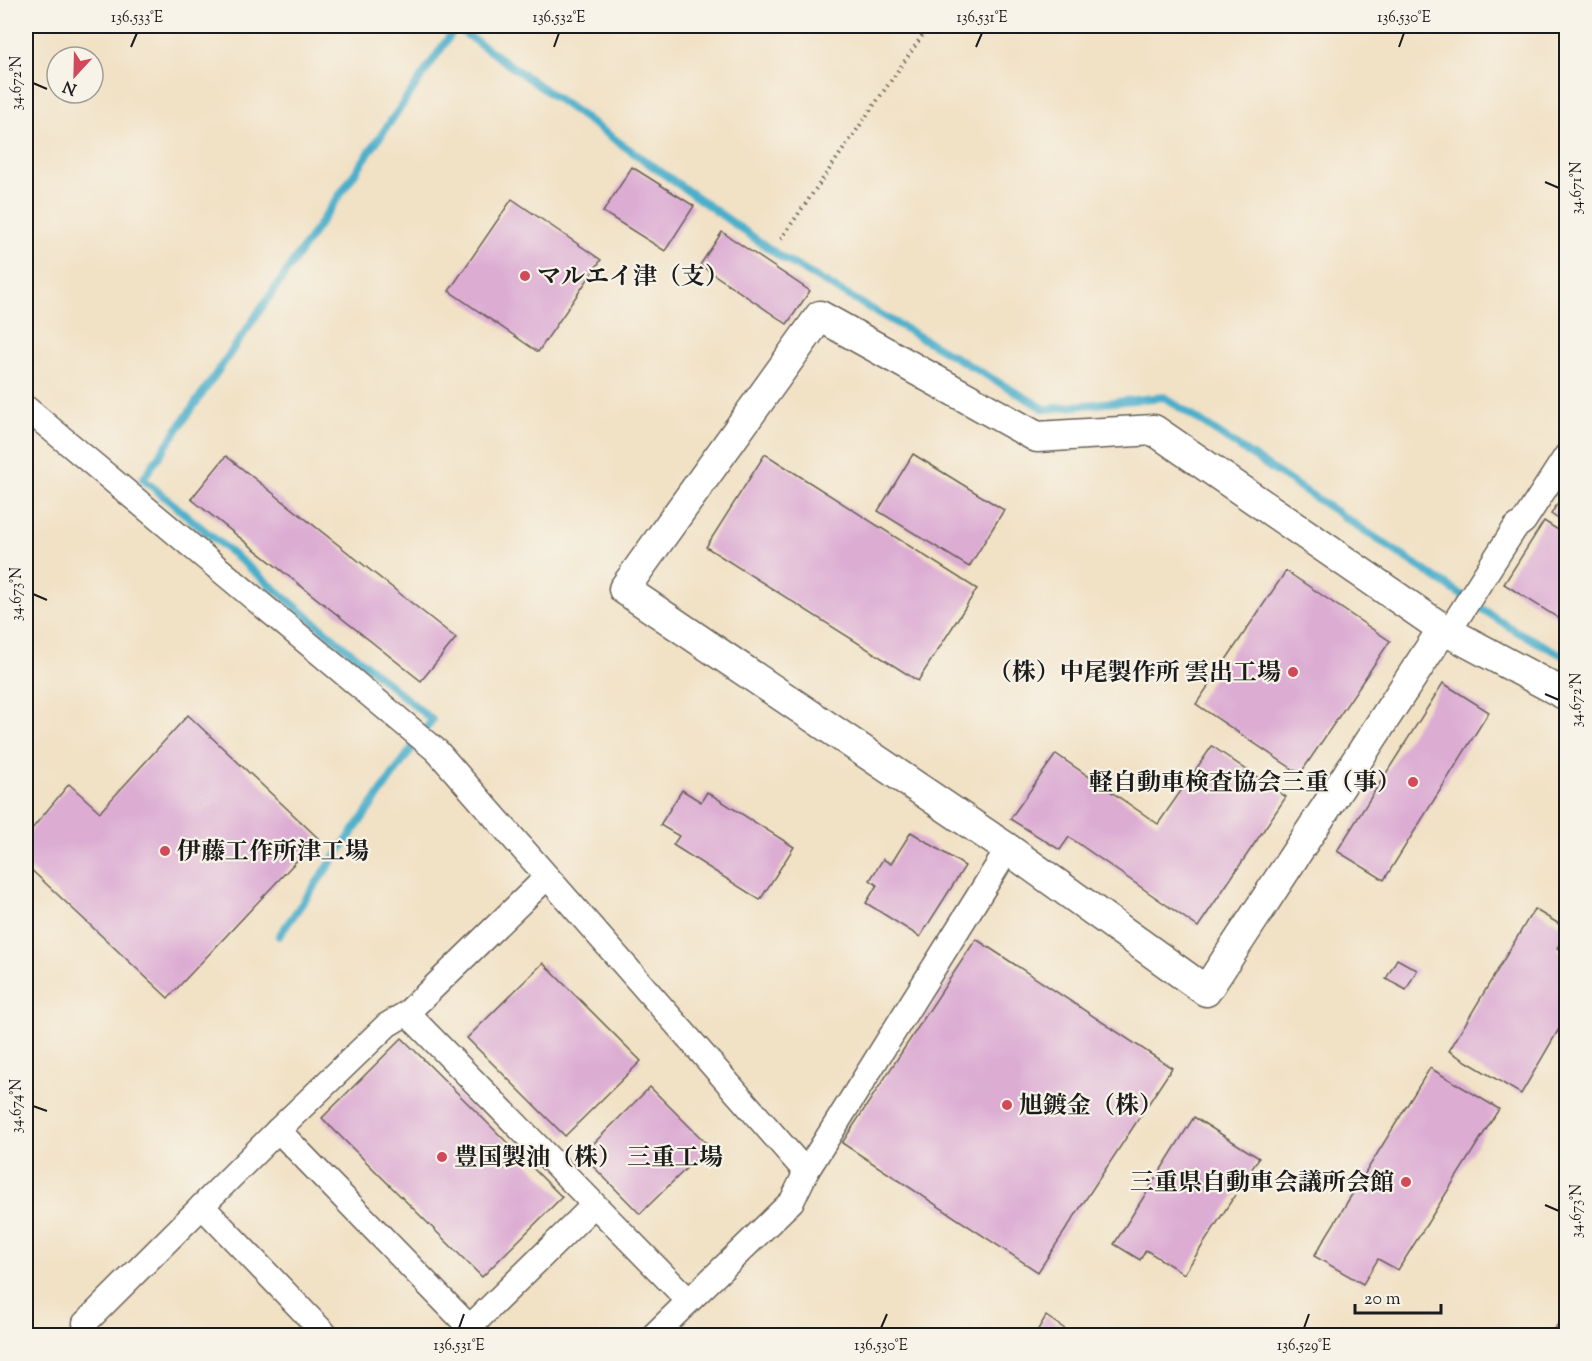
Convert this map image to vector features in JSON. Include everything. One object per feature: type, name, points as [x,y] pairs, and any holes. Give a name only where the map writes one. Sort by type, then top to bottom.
[{"type":"street","points":[[1566,456],[1524,521],[1515,528],[1480,584],[1450,625],[1206,991],[1008,849],[624,589],[820,316],[1037,437],[1154,430],[1450,625],[1566,695]]},
{"type":"street","points":[[26,408],[435,750],[806,1172]]},
{"type":"street","points":[[653,1335],[792,1201],[806,1172],[1008,849]]},
{"type":"street","points":[[85,1323],[278,1130],[387,1025],[407,1013],[548,877]]},
{"type":"street","points":[[407,1013],[688,1300]]},
{"type":"street","points":[[278,1130],[474,1331],[594,1205]]},
{"type":"street","points":[[202,1206],[327,1335]]},
{"type":"path","points":[[781,239],[929,26]]},
{"type":"building","points":[[632,167],[694,206],[665,251],[603,212]]},
{"type":"building","name":"マルエイ津（支）","points":[[512,199],[601,260],[538,352],[449,291]]},
{"type":"building","points":[[722,232],[810,291],[787,324],[700,265]]},
{"type":"building","points":[[765,454],[977,589],[918,681],[706,547]]},
{"type":"building","points":[[913,454],[1004,510],[969,567],[878,511]]},
{"type":"building","points":[[226,456],[456,638],[421,681],[191,499]]},
{"type":"building","points":[[1566,490],[1566,524],[1551,514]]},
{"type":"building","points":[[1544,521],[1566,535],[1566,623],[1504,584]]},
{"type":"building","name":"（株）中尾製作所 雲出工場","points":[[1286,571],[1390,641],[1300,774],[1196,704]]},
{"type":"building","name":"軽自動車検査協会三重（事）","points":[[1443,683],[1489,712],[1384,880],[1337,851]]},
{"type":"building","name":"伊藤工作所津工場","points":[[188,715],[318,838],[168,998],[26,865],[26,836],[69,784],[100,812]]},
{"type":"building","points":[[1212,746],[1286,797],[1198,927],[1069,837],[1060,850],[1010,819],[1056,754],[1158,824]]},
{"type":"building","points":[[682,790],[701,802],[707,792],[794,847],[760,900],[673,845],[679,836],[660,825]]},
{"type":"building","points":[[911,832],[965,866],[920,937],[866,903],[877,885],[870,880],[883,859],[891,864]]},
{"type":"building","points":[[1534,909],[1566,928],[1557,948],[1566,954],[1566,1017],[1521,1094],[1449,1051]]},
{"type":"building","name":"旭鍍金（株）","points":[[976,939],[1172,1068],[1038,1272],[842,1143]]},
{"type":"building","points":[[1397,959],[1417,970],[1406,990],[1386,979]]},
{"type":"building","points":[[543,963],[641,1061],[565,1136],[467,1038]]},
{"type":"building","name":"豊国製油（株） 三重工場","points":[[402,1038],[562,1197],[482,1277],[322,1118]]},
{"type":"building","name":"三重県自動車会議所会館","points":[[1430,1068],[1499,1109],[1398,1270],[1378,1259],[1363,1284],[1314,1256]]},
{"type":"building","points":[[650,1087],[709,1146],[640,1214],[582,1155]]},
{"type":"building","points":[[1194,1117],[1259,1158],[1184,1274],[1146,1250],[1140,1260],[1114,1244]]},
{"type":"building","points":[[1566,1310],[1566,1336],[1551,1336]]},
{"type":"building","points":[[1046,1316],[1075,1336],[1034,1336]]},
{"type":"waterway","points":[[279,936],[432,720],[143,479],[456,27],[781,257],[1045,409],[1164,397],[1514,630],[1566,657]]},
{"type":"place","name":"マルエイ津（支）","points":[[525,276]]},
{"type":"place","name":"（株）中尾製作所 雲出工場","points":[[1293,672]]},
{"type":"place","name":"軽自動車検査協会三重（事）","points":[[1413,782]]},
{"type":"place","name":"伊藤工作所津工場","points":[[165,851]]},
{"type":"place","name":"旭鍍金（株）","points":[[1007,1105]]},
{"type":"place","name":"豊国製油（株） 三重工場","points":[[442,1157]]},
{"type":"place","name":"三重県自動車会議所会館","points":[[1406,1182]]}]
